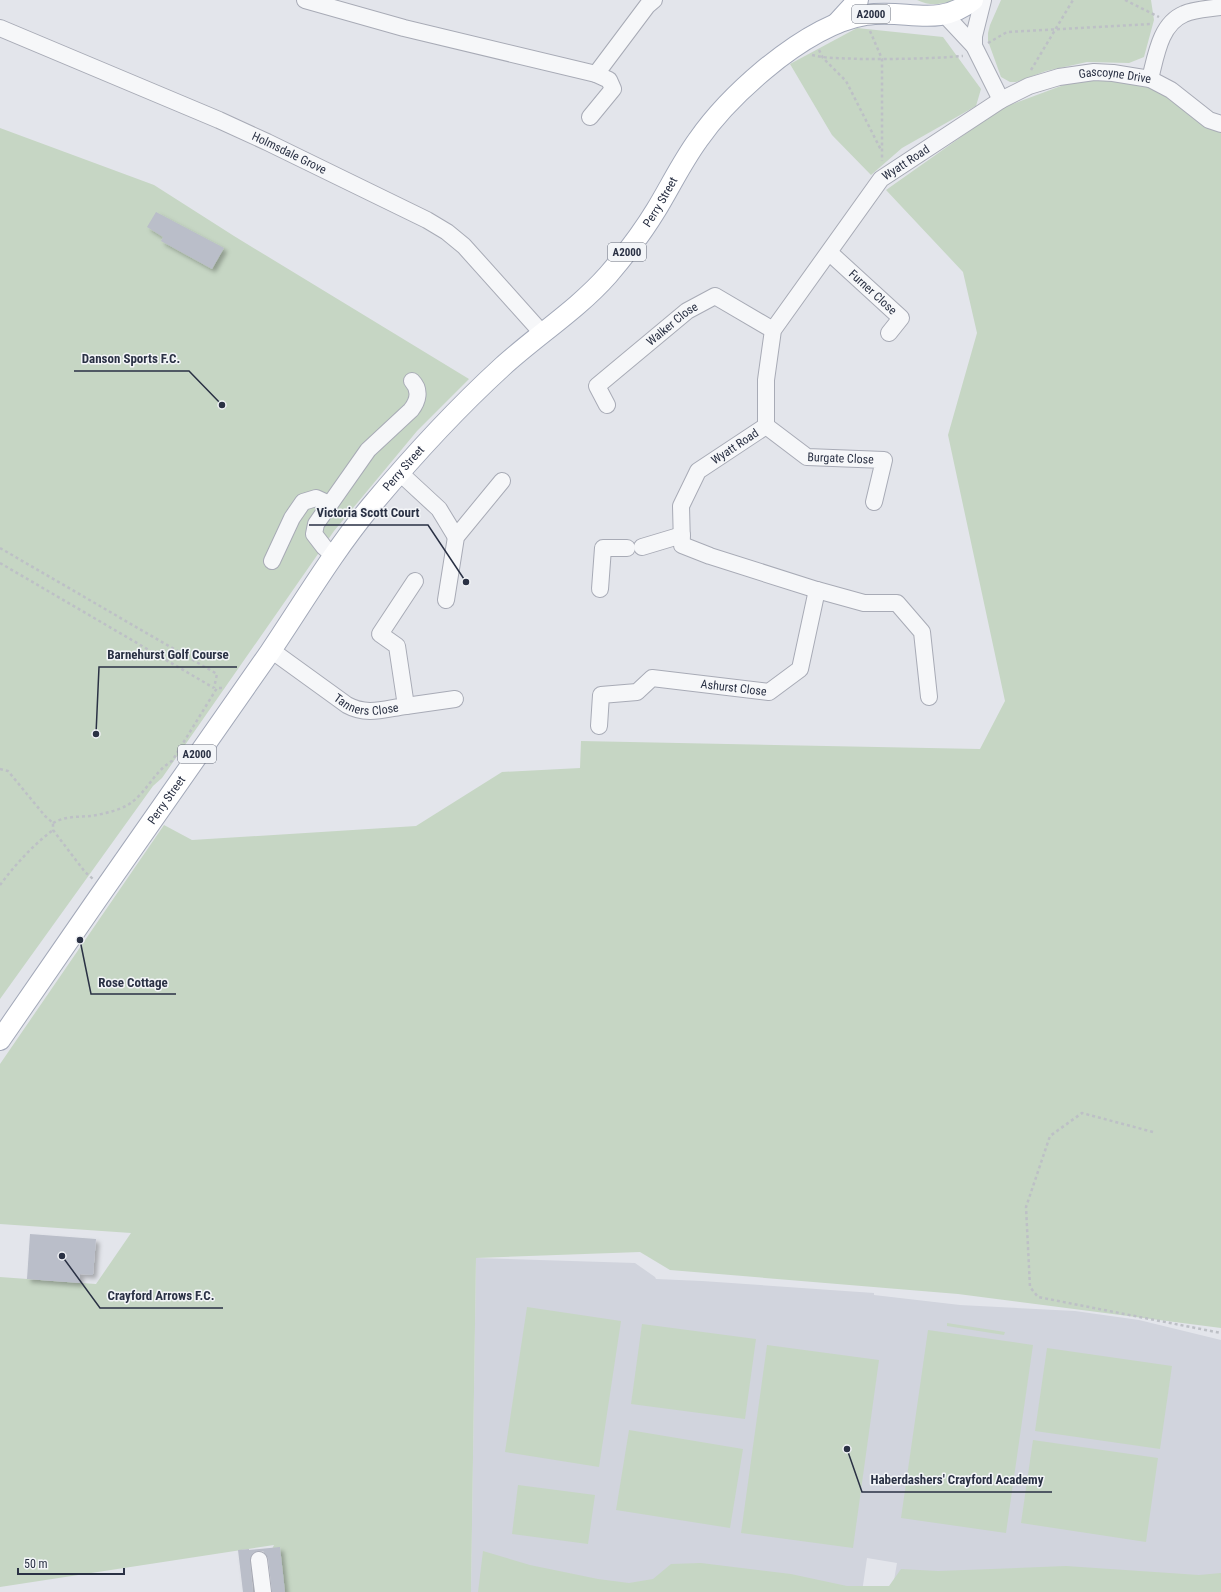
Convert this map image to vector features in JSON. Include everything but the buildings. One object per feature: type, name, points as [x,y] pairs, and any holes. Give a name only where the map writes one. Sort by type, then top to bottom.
[{"type":"main road","name":"Perry Street","points":[[837,23],[858,0]]},
{"type":"main road","points":[[893,0],[907,14]]},
{"type":"main road","name":"Perry Street","points":[[0,1040],[271,650],[333,555],[400,472],[470,398],[504,365],[582,301],[605,278],[632,246],[656,210],[700,137],[724,108],[746,85],[767,68],[812,36],[837,23],[865,15],[907,14],[926,17],[945,15],[965,6],[973,0]]},
{"type":"street","points":[[305,0],[404,28],[596,74],[609,80],[613,89],[590,118]]},
{"type":"street","points":[[596,74],[647,6],[654,0]]},
{"type":"street","points":[[975,49],[974,36],[983,0]]},
{"type":"street","points":[[1150,78],[1162,37],[1170,23],[1184,14],[1221,7]]},
{"type":"street","points":[[945,15],[975,49],[1000,100]]},
{"type":"street","name":"Holmsdale Grove","points":[[0,28],[246,132],[427,220],[448,232],[464,246],[542,333]]},
{"type":"street","name":"Gascoyne Drive","points":[[1000,100],[1029,86],[1060,77],[1094,72],[1113,73],[1150,78],[1170,90],[1209,120],[1221,124]]},
{"type":"street","name":"Wyatt Road","points":[[682,535],[681,506],[698,471],[766,426],[766,380],[773,330],[881,180],[1000,100]]},
{"type":"street","name":"Furner Close","points":[[830,252],[902,318],[889,333]]},
{"type":"street","name":"Walker Close","points":[[607,405],[597,386],[688,311],[715,296],[773,330]]},
{"type":"street","points":[[333,555],[324,547],[314,534],[316,524],[368,450],[416,404],[418,394],[416,385],[412,381]]},
{"type":"street","name":"Burgate Close","points":[[766,426],[807,457],[884,460],[874,502]]},
{"type":"street","points":[[400,472],[438,509],[456,537]]},
{"type":"street","points":[[446,600],[456,537],[502,482]]},
{"type":"street","points":[[272,561],[292,518],[302,502],[316,498],[329,504]]},
{"type":"street","points":[[600,589],[602,548],[635,547],[682,535],[682,545],[710,556],[817,590],[864,603],[896,603],[922,632],[929,697]]},
{"type":"street","name":"Tanners Close","points":[[271,650],[357,710],[371,711],[406,706],[397,646],[380,634],[415,581]]},
{"type":"street","name":"Ashurst Close","points":[[599,726],[601,695],[637,692],[652,678],[769,692],[800,669],[817,590]]},
{"type":"street","points":[[406,706],[455,699]]},
{"type":"street","points":[[259,1560],[263,1592]]},
{"type":"path","points":[[1029,86],[1026,76],[1073,0]]},
{"type":"path","points":[[1125,0],[1170,23]]},
{"type":"path","points":[[810,54],[823,58],[928,60],[975,49],[1007,32],[1170,23]]},
{"type":"path","points":[[869,26],[882,59],[881,180]]},
{"type":"path","points":[[817,46],[823,58],[846,81],[882,152]]},
{"type":"path","points":[[0,548],[217,674],[214,688]]},
{"type":"path","points":[[0,563],[214,688]]},
{"type":"path","points":[[208,690],[214,688]]},
{"type":"path","points":[[53,823],[61,818],[93,815],[118,810],[135,801],[165,765],[172,761],[217,688],[225,688],[238,697]]},
{"type":"path","points":[[0,768],[8,772],[45,816],[53,823],[53,830],[85,872],[105,888]]},
{"type":"path","points":[[0,885],[14,867],[44,836],[53,830]]},
{"type":"path","points":[[1153,1132],[1082,1113],[1050,1136],[1026,1207],[1030,1287],[1038,1296],[1221,1333]]},
{"type":"shaded area","points":[[476,1258],[635,1263],[656,1279],[874,1293],[874,1295],[960,1305],[1075,1311],[1139,1320],[1221,1340],[1221,1592],[892,1592],[897,1563],[867,1558],[862,1592],[471,1592]]},
{"type":"green space","points":[[917,0],[954,0],[936,4]]},
{"type":"green space","points":[[1001,0],[1151,0],[1154,20],[1144,57],[1129,63],[1087,62],[1046,71],[1016,82],[1010,82],[1001,77],[988,41],[990,25]]},
{"type":"green space","points":[[857,28],[943,37],[981,89],[976,106],[902,148],[871,175],[832,135],[790,64]]},
{"type":"green space","points":[[1112,79],[1156,88],[1221,131],[1221,1328],[958,1294],[670,1270],[640,1252],[476,1258],[471,1592],[276,1592],[270,1553],[274,1545],[0,1587],[0,1277],[96,1284],[131,1233],[0,1224],[0,1064],[164,825],[192,840],[416,826],[502,772],[580,768],[581,741],[980,749],[1005,701],[948,435],[977,333],[963,272],[886,190],[1002,108],[1069,83]]},
{"type":"green space","points":[[0,128],[154,185],[234,236],[469,379],[417,431],[334,531],[162,778],[153,786],[0,999]]},
{"type":"green space","points":[[527,1307],[621,1321],[599,1467],[505,1452]]},
{"type":"green space","points":[[947,1323],[1005,1332],[1004,1335],[947,1326]]},
{"type":"green space","points":[[642,1324],[756,1339],[745,1419],[631,1404]]},
{"type":"green space","points":[[928,1330],[1033,1345],[1006,1533],[901,1518]]},
{"type":"green space","points":[[767,1345],[879,1360],[853,1548],[741,1533]]},
{"type":"green space","points":[[1047,1348],[1172,1366],[1160,1449],[1035,1431]]},
{"type":"green space","points":[[629,1430],[743,1449],[730,1528],[616,1510]]},
{"type":"green space","points":[[1033,1440],[1158,1458],[1146,1542],[1021,1523]]},
{"type":"green space","points":[[518,1485],[595,1495],[588,1544],[512,1534]]},
{"type":"green space","points":[[483,1551],[530,1565],[598,1579],[629,1583],[653,1579],[671,1564],[701,1563],[791,1574],[847,1586],[889,1586],[901,1569],[938,1571],[1066,1566],[1199,1575],[1221,1573],[1221,1592],[478,1592]]},
{"type":"place","name":"Danson Sports F.C.","points":[[222,405]]},
{"type":"place","name":"Victoria Scott Court","points":[[466,582]]},
{"type":"place","name":"Barnehurst Golf Course","points":[[96,734]]},
{"type":"place","name":"Rose Cottage","points":[[80,940]]},
{"type":"place","name":"Crayford Arrows F.C.","points":[[62,1256]]},
{"type":"place","name":"Haberdashers' Crayford Academy","points":[[847,1449]]}]
